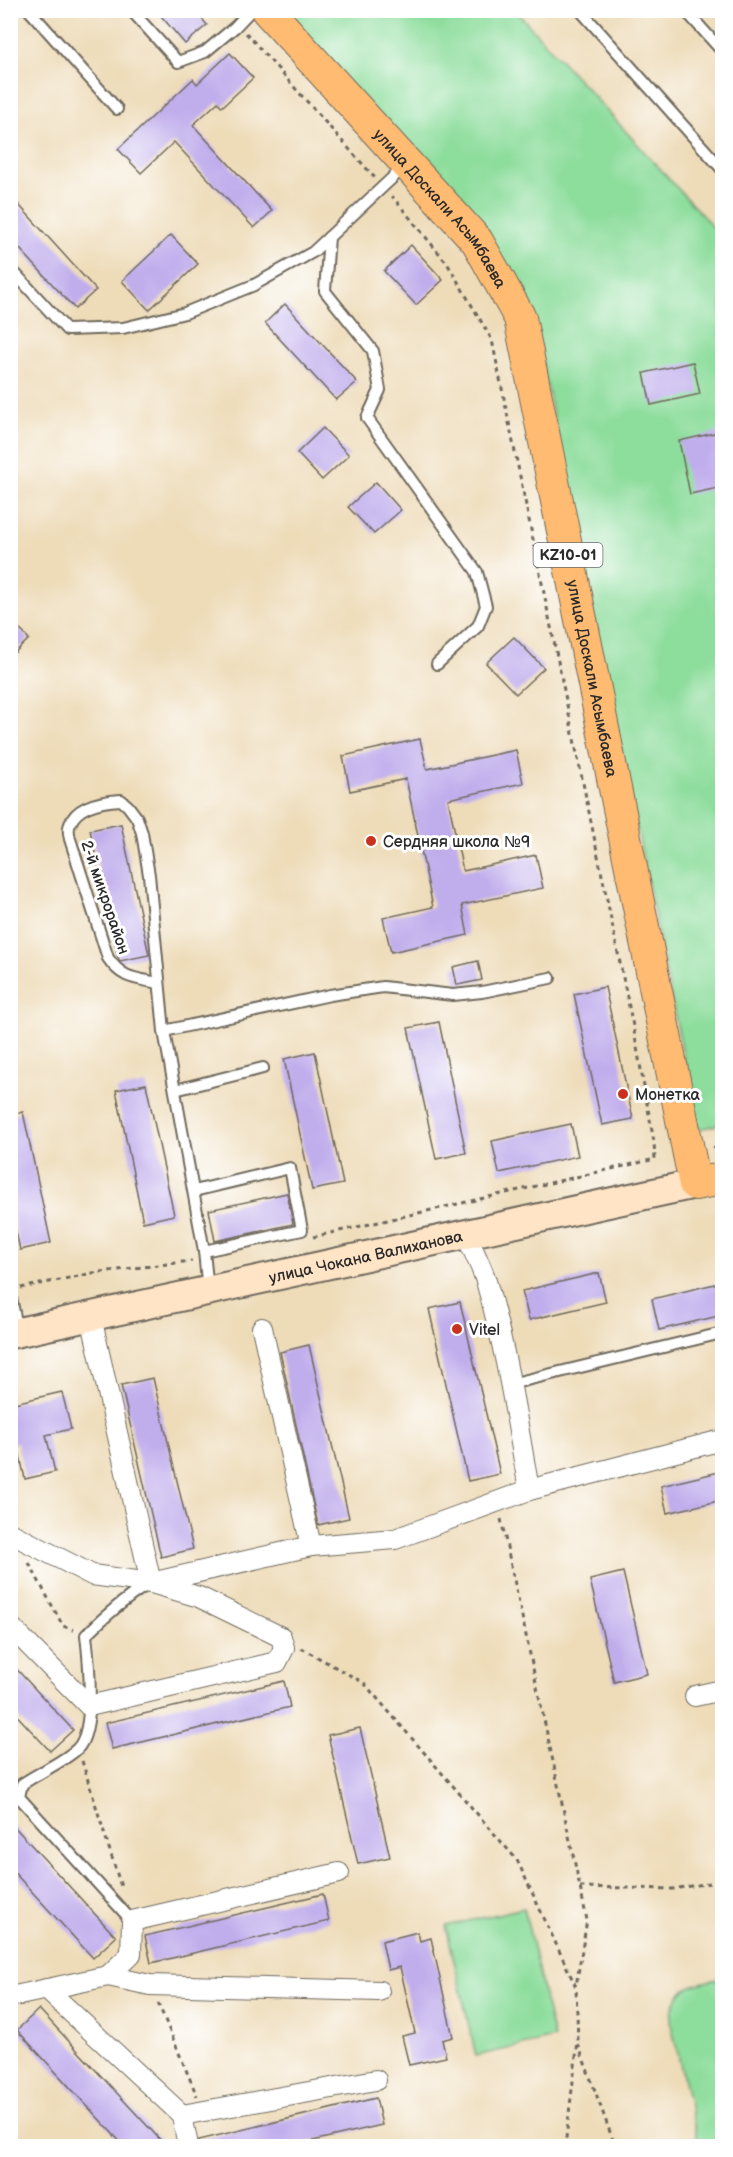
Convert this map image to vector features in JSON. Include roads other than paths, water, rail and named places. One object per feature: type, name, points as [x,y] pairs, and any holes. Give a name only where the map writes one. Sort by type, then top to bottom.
[{"type":"main road","name":"улица Доскали Асымбаева","points":[[267,10],[477,241],[520,318],[709,1181]]},
{"type":"street","name":"улица Чокана Валиханова","points":[[14,1333],[709,1181]]},
{"type":"street","points":[[466,1234],[485,1279],[510,1384],[529,1490]]},
{"type":"street","points":[[91,1317],[150,1583]]},
{"type":"street","points":[[262,1328],[311,1546]]},
{"type":"street","points":[[150,1583],[311,1546],[395,1539],[529,1490],[723,1440]]},
{"type":"street","points":[[10,1626],[89,1706],[277,1662],[284,1648],[281,1636],[199,1597],[150,1583],[92,1575],[12,1536]]},
{"type":"street","points":[[695,1696],[723,1690]]},
{"type":"street","points":[[108,1976],[131,1954],[132,1921],[339,1873]]},
{"type":"street","points":[[10,1997],[108,1976],[150,1985],[380,1991]]},
{"type":"street","points":[[46,1989],[182,2115],[188,2146]]},
{"type":"street","points":[[182,2115],[376,2080]]},
{"type":"lane","points":[[29,10],[117,109]]},
{"type":"lane","points":[[131,10],[178,62],[205,52],[251,10]]},
{"type":"lane","points":[[579,10],[723,169]]},
{"type":"lane","points":[[685,10],[723,51]]},
{"type":"lane","points":[[10,267],[67,330],[123,328],[185,313],[254,285],[313,252],[407,164]]},
{"type":"lane","points":[[329,237],[325,291],[373,351],[381,390],[367,418],[477,572],[486,606],[478,626],[437,664]]},
{"type":"lane","name":"2-й микрорайон","points":[[158,983],[126,976],[116,969],[108,958],[70,839],[69,825],[78,812],[88,806],[121,800],[129,806],[137,818],[142,833],[149,875],[164,1031],[205,1255],[208,1291]]},
{"type":"lane","points":[[164,1031],[330,995],[383,987],[453,995],[482,992],[550,978]]},
{"type":"lane","points":[[175,1090],[263,1068]]},
{"type":"lane","points":[[194,1191],[290,1168],[302,1230],[205,1255]]},
{"type":"lane","points":[[14,1333],[16,1291]]},
{"type":"lane","points":[[510,1384],[723,1333]]},
{"type":"lane","points":[[132,1921],[19,1797],[22,1784],[78,1748],[86,1734],[89,1706],[87,1635],[98,1623],[150,1583]]},
{"type":"place","name":"Сердняя школа №9","points":[[371,841]]},
{"type":"place","name":"Монетка","points":[[623,1094]]},
{"type":"place","name":"Vitel","points":[[457,1329]]}]
